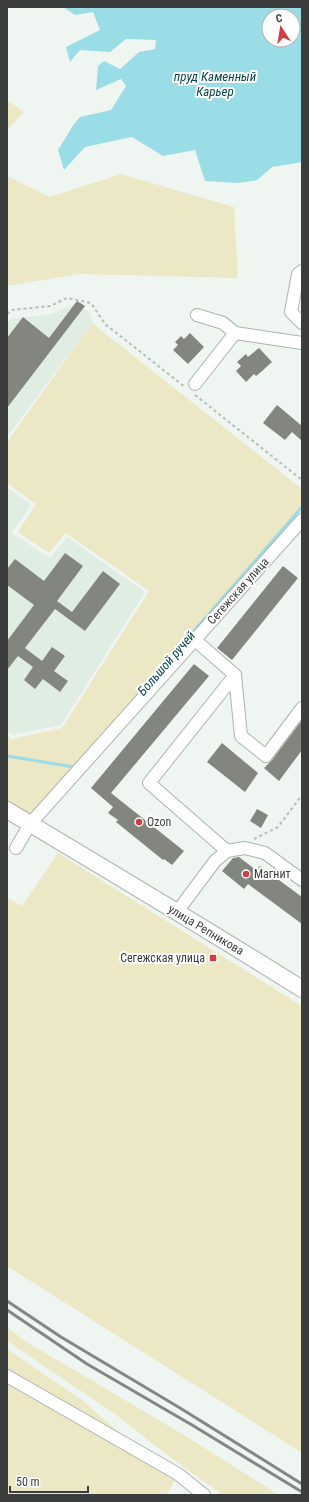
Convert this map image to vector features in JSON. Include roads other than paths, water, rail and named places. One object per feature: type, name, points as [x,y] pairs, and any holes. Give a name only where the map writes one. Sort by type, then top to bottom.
[{"type":"main road","name":"улица Репникова","points":[[7,810],[302,989]]},
{"type":"street","points":[[302,271],[298,274],[291,312],[302,323]]},
{"type":"street","points":[[197,315],[223,323],[235,333],[302,343]]},
{"type":"street","points":[[190,388],[235,333]]},
{"type":"street","name":"Сегежская улица","points":[[16,848],[30,824],[302,520]]},
{"type":"street","points":[[195,640],[235,675],[241,736],[266,756],[302,708]]},
{"type":"street","points":[[228,851],[149,783],[235,675]]},
{"type":"street","points":[[177,912],[215,861],[228,851],[245,848],[265,854],[302,880]]},
{"type":"street","points":[[7,1376],[178,1474],[204,1495]]},
{"type":"water","name":"пруд Каменный Карьер","points":[[63,7],[302,7],[302,162],[272,167],[257,180],[239,183],[205,181],[195,150],[163,156],[132,137],[85,147],[64,170],[58,150],[74,124],[80,117],[111,110],[126,86],[121,79],[96,90],[98,66],[104,61],[120,69],[139,52],[155,49],[156,40],[126,39],[110,52],[80,50],[70,62],[66,47],[100,30],[93,12],[75,15]]},
{"type":"waterway","name":"Большой ручей","points":[[131,703],[302,507]]},
{"type":"waterway","name":"Большой ручей","points":[[7,756],[75,766]]},
{"type":"railway","points":[[7,1301],[61,1337],[180,1408],[302,1484]]},
{"type":"railway","points":[[7,1310],[87,1364],[192,1425],[302,1492]]},
{"type":"place","name":"Ozon","points":[[139,822]]},
{"type":"place","name":"Магнит","points":[[246,874]]},
{"type":"place","name":"Сегежская улица","points":[[213,958]]}]
